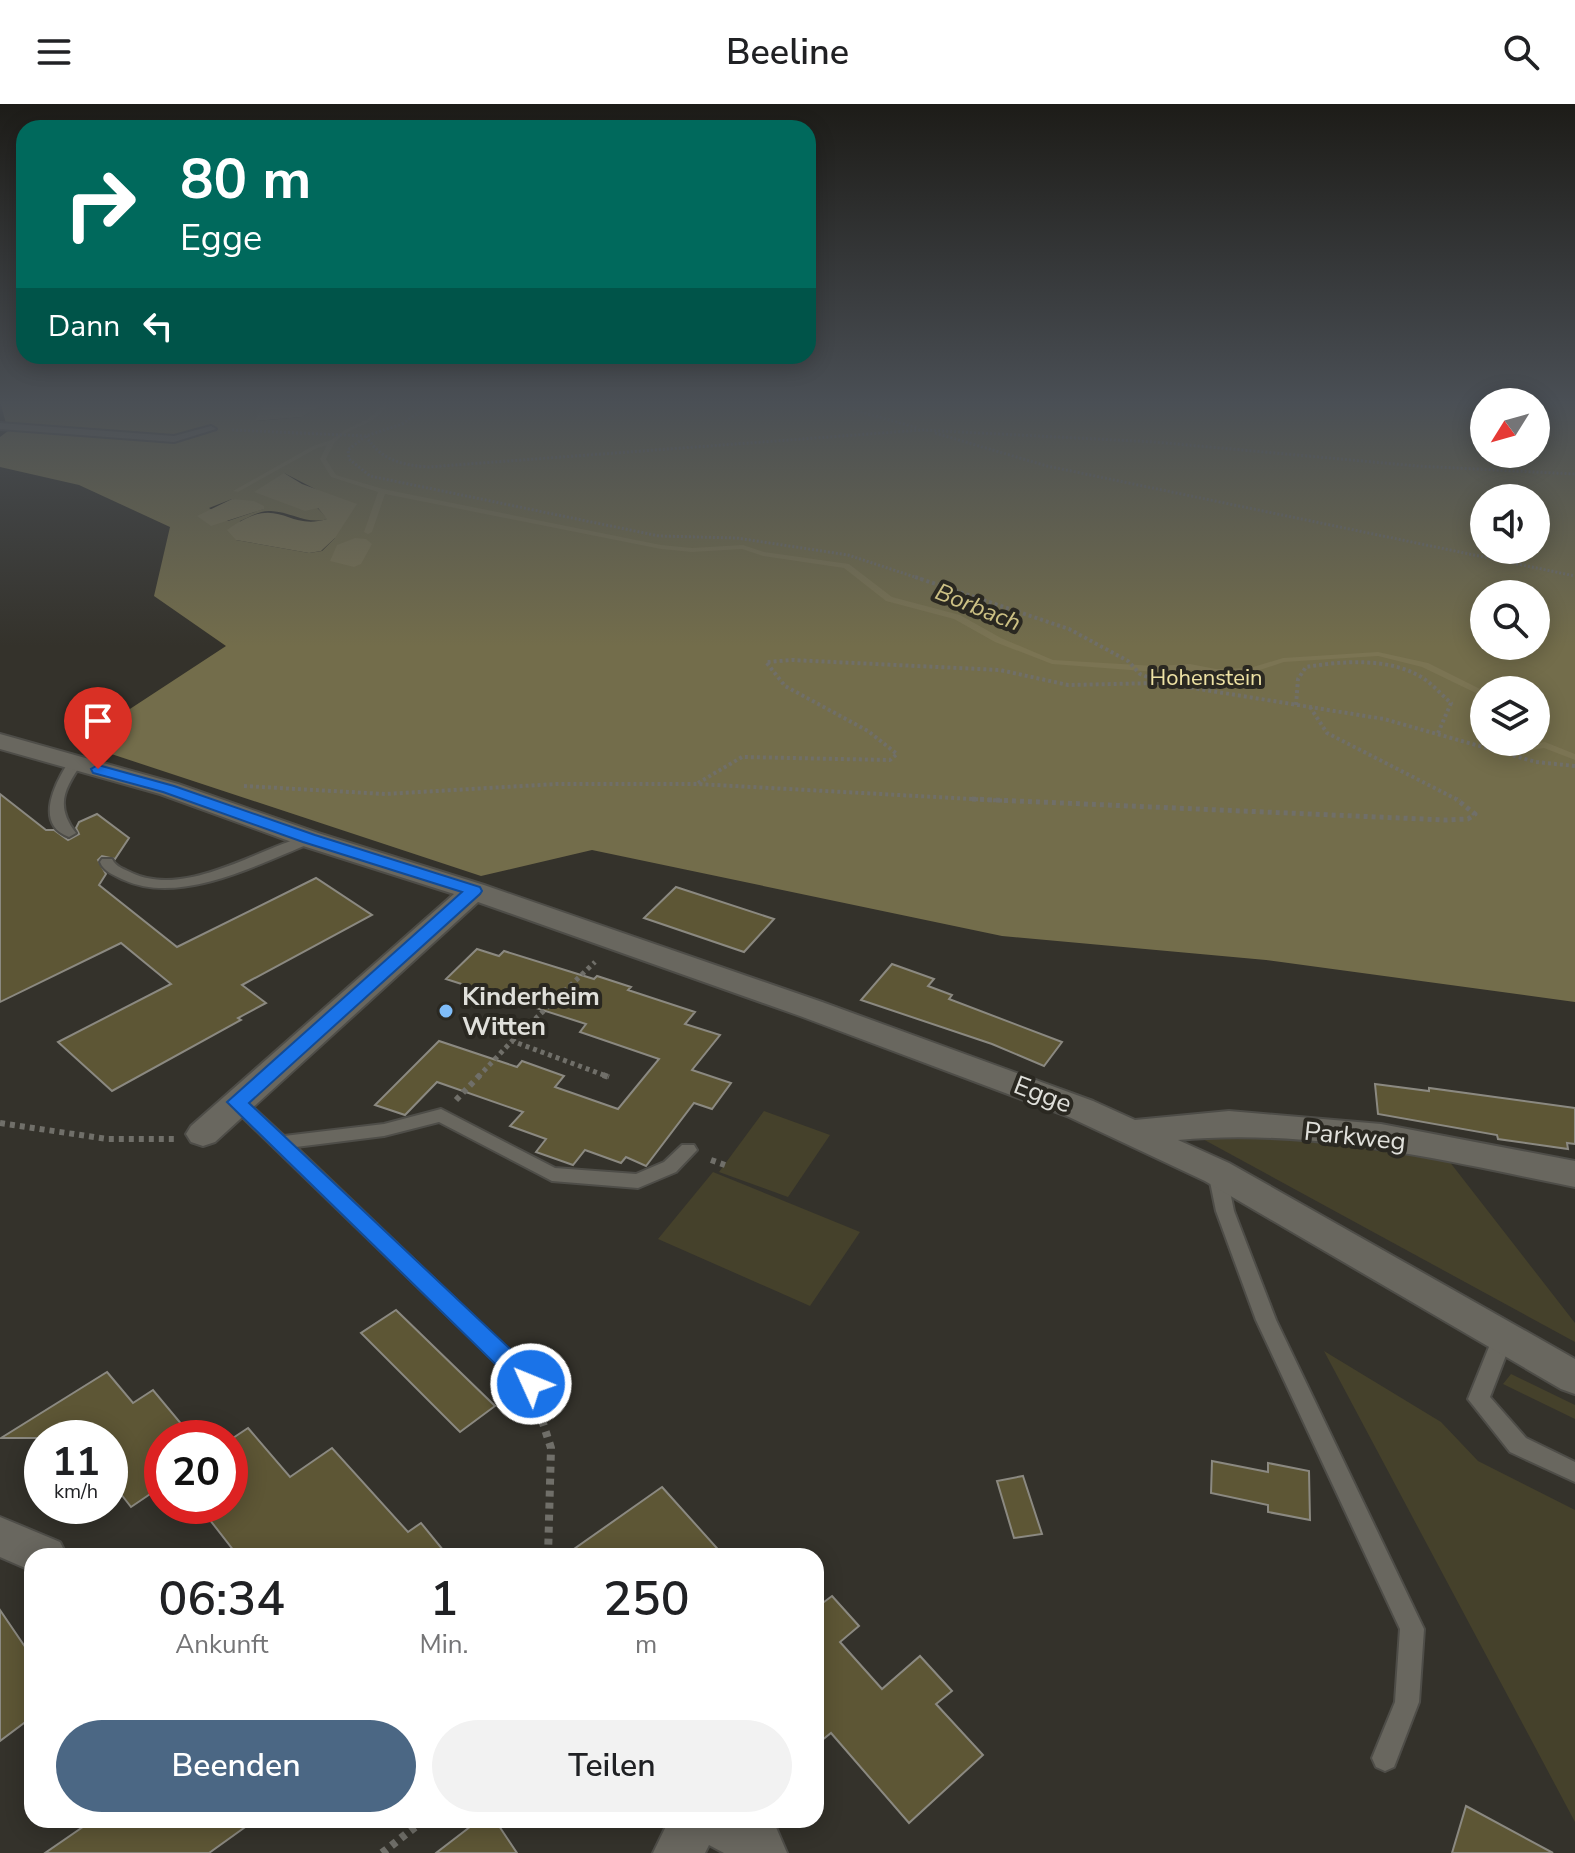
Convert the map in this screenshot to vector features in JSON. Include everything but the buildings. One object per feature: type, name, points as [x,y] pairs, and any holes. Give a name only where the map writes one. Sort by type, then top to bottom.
[{"type":"street","name":"Egge","points":[[0,741],[169,789],[309,839],[474,891],[982,1071],[1133,1132],[1217,1172],[1575,1378]]},
{"type":"street","points":[[203,1134],[474,891]]},
{"type":"street","name":"Parkweg","points":[[1133,1132],[1229,1123],[1381,1136],[1575,1174]]},
{"type":"street","points":[[0,1536],[27,1548]]},
{"type":"street","points":[[678,1853],[692,1828]]},
{"type":"street","points":[[728,1828],[757,1843],[762,1853]]},
{"type":"lane","points":[[69,833],[60,825],[54,805],[65,777],[75,763]]},
{"type":"lane","points":[[107,862],[109,867],[137,880],[152,884],[175,882],[211,874],[309,839]]},
{"type":"lane","points":[[237,1102],[531,1384]]},
{"type":"lane","points":[[280,1143],[384,1130],[441,1115],[552,1174],[638,1181],[670,1167],[688,1150]]},
{"type":"lane","points":[[1217,1172],[1225,1211],[1266,1320],[1412,1629],[1407,1702],[1385,1758]]},
{"type":"lane","points":[[1503,1337],[1479,1399],[1518,1445],[1575,1472]]},
{"type":"path","points":[[402,483],[659,536],[737,538],[848,555],[1069,629],[1128,661],[1140,674],[1162,683]]},
{"type":"path","points":[[1127,483],[1575,576]]},
{"type":"path","points":[[697,784],[742,757],[890,760],[897,754],[868,731],[785,686],[766,662],[832,661],[1000,670],[1068,685],[1162,683],[1384,719],[1536,762],[1575,766]]},
{"type":"path","points":[[1296,705],[1298,679],[1306,667],[1330,663],[1384,665],[1418,675],[1451,703],[1438,733]]},
{"type":"path","points":[[273,786],[385,794],[557,784],[697,784],[1202,811],[1445,820],[1468,819],[1475,814],[1465,803],[1327,733],[1310,707]]},
{"type":"path","points":[[441,1115],[512,1041],[616,942]]},
{"type":"path","points":[[512,1041],[611,1078]]},
{"type":"path","points":[[0,1123],[139,1141],[203,1134]]},
{"type":"path","points":[[531,1384],[551,1448],[548,1548]]},
{"type":"path","points":[[382,1853],[414,1828]]},
{"type":"shaded area","points":[[269,483],[300,483],[357,504],[335,538],[321,551],[309,553],[236,540],[227,530],[259,514],[271,513],[313,522],[327,519],[318,508],[305,511],[254,492]]},
{"type":"shaded area","points":[[232,499],[254,501],[264,509],[211,526],[197,516]]},
{"type":"shaded area","points":[[355,538],[366,539],[372,544],[361,564],[354,567],[330,561],[337,545]]},
{"type":"shaded area","points":[[764,1111],[830,1135],[788,1197],[719,1172]]},
{"type":"shaded area","points":[[1188,1131],[1323,1143],[1449,1161],[1575,1323],[1575,1342]]},
{"type":"shaded area","points":[[713,1172],[860,1232],[810,1306],[658,1239]]},
{"type":"shaded area","points":[[1324,1351],[1441,1422],[1478,1461],[1575,1510],[1575,1822]]},
{"type":"shaded area","points":[[1511,1374],[1575,1405],[1575,1419],[1503,1384]]},
{"type":"green space","name":"Hohenstein","points":[[69,483],[293,483],[328,519],[317,490],[303,483],[1575,483],[1575,1002],[1266,960],[1002,936],[592,850],[481,876],[78,743],[226,646],[154,596],[170,527]],"holes":[[[232,499],[263,509],[228,521],[209,508]],[[267,511],[313,520],[328,519],[335,538],[322,551],[309,553],[236,540],[240,521]]]},
{"type":"waterway","points":[[236,491],[251,483]]},
{"type":"waterway","name":"Borbach","points":[[355,483],[382,491]]},
{"type":"waterway","points":[[368,532],[382,491]]},
{"type":"waterway","name":"Borbach","points":[[382,491],[661,547],[692,550],[743,547],[763,554],[846,566],[889,599],[957,617],[998,640],[1052,662],[1156,669],[1190,667],[1216,672],[1251,670],[1283,660],[1378,654],[1425,665],[1470,687]]},
{"type":"waterway","name":"Borbach","points":[[1550,747],[1575,757]]},
{"type":"place","name":"Kinderheim Witten","points":[[446,1011]]},
{"type":"route","points":[[98,769],[169,789],[309,839],[474,891],[237,1102],[531,1384]]}]
